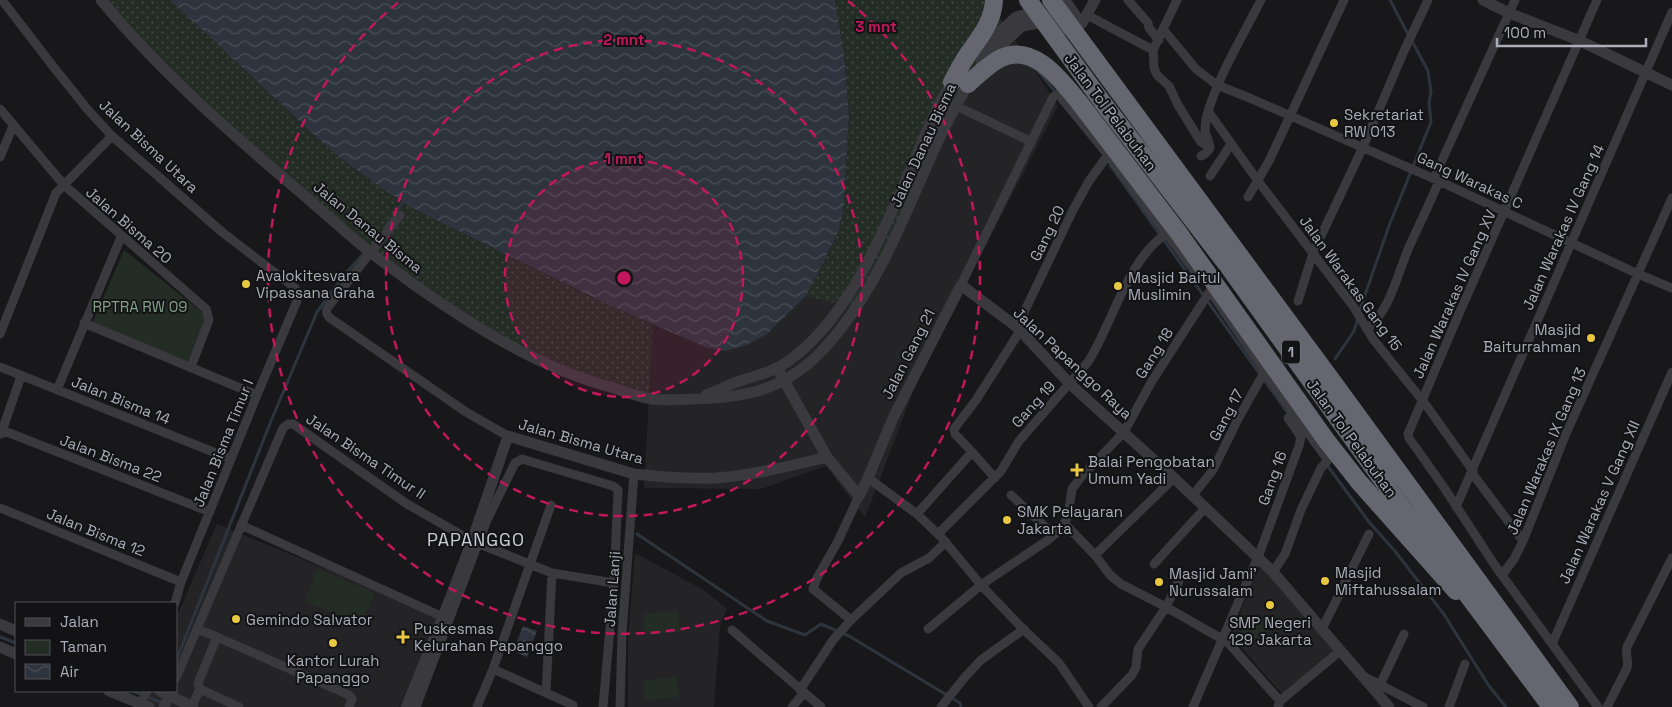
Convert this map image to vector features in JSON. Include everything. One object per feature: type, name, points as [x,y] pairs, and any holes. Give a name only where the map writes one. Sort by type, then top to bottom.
[{"type":"highway","points":[[960,83],[966,58],[986,28],[992,13],[994,0]]},
{"type":"highway","name":"Jalan Tol Pelabuhan","points":[[1028,0],[1228,266],[1401,506],[1551,707]]},
{"type":"highway","name":"Jalan Tol Pelabuhan","points":[[1051,0],[1570,707]]},
{"type":"highway","points":[[960,83],[994,63],[1016,54],[1044,65],[1062,82],[1172,224],[1326,440],[1359,482],[1512,655]]},
{"type":"street","name":"Jalan Bisma Utara","points":[[2,0],[64,80],[112,136],[222,232],[289,283],[297,293]]},
{"type":"street","name":"Jalan Danau Bisma","points":[[102,0],[134,37],[177,81],[264,162],[370,252],[476,326],[543,362],[580,378],[653,399],[741,396],[770,388],[798,372],[828,346],[850,317],[873,281],[898,232],[956,106],[960,83],[967,64],[1016,17],[1036,12],[1082,22]]},
{"type":"street","points":[[1066,0],[1082,22],[1153,50]]},
{"type":"street","points":[[1082,22],[1095,0]]},
{"type":"street","points":[[1128,0],[1148,23],[1149,28],[1159,40]]},
{"type":"street","points":[[1177,0],[1153,50],[1154,68],[1157,75],[1169,86],[1178,105],[1201,142],[1209,147]]},
{"type":"street","points":[[1201,156],[1207,153],[1209,147],[1210,140],[1205,129],[1208,112],[1217,85],[1261,0]]},
{"type":"street","points":[[1248,197],[1258,181],[1290,116],[1344,0]]},
{"type":"street","points":[[1298,301],[1313,253],[1363,147],[1428,0]]},
{"type":"street","points":[[1483,0],[1509,13],[1578,40],[1672,85]]},
{"type":"street","points":[[1367,329],[1380,315],[1398,277],[1437,179],[1515,0]]},
{"type":"street","name":"Jalan Warakas IV Gang XV","points":[[1456,507],[1408,434],[1597,0]]},
{"type":"street","name":"Jalan Warakas IV Gang 14","points":[[1456,507],[1473,472],[1672,12]]},
{"type":"street","name":"Jalan Danau Bisma","points":[[695,399],[777,368],[790,361],[818,336],[861,274],[884,229],[934,116],[960,83],[1022,26],[1038,22],[1054,28],[1065,29],[1082,22]]},
{"type":"street","name":"Gang Warakas C","points":[[1163,29],[1196,69],[1217,85],[1437,179],[1638,274],[1672,288]]},
{"type":"street","name":"Jalan Gang 21","points":[[848,623],[813,589],[817,578],[838,541],[868,478],[893,418],[961,285],[1030,141],[1057,95],[1106,158]]},
{"type":"street","points":[[956,106],[1030,141]]},
{"type":"street","name":"Jalan Bisma 20","points":[[0,109],[64,185],[121,237],[206,309],[209,320],[191,367]]},
{"type":"street","name":"Jalan Warakas Gang 15","points":[[1208,112],[1353,306],[1367,329],[1422,400],[1523,541]]},
{"type":"street","points":[[934,116],[947,122]]},
{"type":"street","points":[[0,157],[13,126]]},
{"type":"street","points":[[0,334],[56,193],[112,136]]},
{"type":"street","points":[[1210,176],[1231,144]]},
{"type":"street","points":[[1106,158],[1163,236],[1209,292],[1292,416],[1328,460],[1301,510],[1285,554],[1273,572]]},
{"type":"street","name":"Gang 20","points":[[972,452],[954,434],[954,429],[981,392],[1018,329],[1073,210],[1089,181],[1106,158]]},
{"type":"street","name":"Jalan Warakas IX Gang 13","points":[[1504,573],[1523,541],[1565,436],[1672,198]]},
{"type":"street","points":[[370,252],[400,215]]},
{"type":"street","name":"Gang 19","points":[[938,534],[994,478],[1005,465],[1019,442],[1088,362],[1138,265],[1163,236]]},
{"type":"street","points":[[57,390],[121,237]]},
{"type":"street","name":"Jalan Bisma Utara","points":[[370,252],[328,307],[326,311],[330,318],[466,412],[508,436],[634,474],[715,478],[761,472],[827,458]]},
{"type":"street","name":"Jalan Papanggo Raya","points":[[961,285],[1018,329],[1070,384],[1258,556],[1389,707]]},
{"type":"street","name":"Gang 18","points":[[1064,523],[1068,516],[1072,489],[1080,477],[1124,432],[1161,366],[1209,292]]},
{"type":"street","name":"Jalan Bisma Timur I","points":[[175,602],[181,582],[296,301],[297,293]]},
{"type":"street","points":[[84,323],[257,395]]},
{"type":"street","name":"Jalan Bisma 14","points":[[0,367],[231,459]]},
{"type":"street","points":[[777,368],[827,458],[859,496]]},
{"type":"street","name":"Gang 17","points":[[1193,495],[1213,470],[1264,372]]},
{"type":"street","name":"Jalan Warakas V Gang XII","points":[[1554,640],[1672,372]]},
{"type":"street","points":[[1,433],[21,376]]},
{"type":"street","name":"Gang 16","points":[[1258,556],[1301,437],[1292,416]]},
{"type":"street","name":"Jalan Bisma Timur II","points":[[178,673],[282,428],[286,424],[290,424],[407,504],[475,543]]},
{"type":"street","name":"Jalan Bisma 22","points":[[1,433],[210,512]]},
{"type":"street","points":[[411,706],[475,543],[508,436]]},
{"type":"street","points":[[917,514],[972,452],[994,478]]},
{"type":"street","points":[[411,706],[443,617],[475,543],[515,463],[519,460],[527,460],[613,486],[618,494],[614,583],[603,707]]},
{"type":"street","name":"Jalan Lanji","points":[[620,707],[622,634],[634,474]]},
{"type":"street","points":[[868,478],[917,514],[946,542],[981,585],[1059,663],[1089,707]]},
{"type":"street","points":[[1095,555],[1174,478]]},
{"type":"street","points":[[1011,495],[1054,535]]},
{"type":"street","points":[[477,707],[493,669],[550,505]]},
{"type":"street","points":[[1154,564],[1206,507]]},
{"type":"street","points":[[1456,507],[1604,706],[1612,696],[1627,668],[1627,647],[1672,558]]},
{"type":"street","name":"Jalan Bisma 12","points":[[0,508],[181,582]]},
{"type":"street","points":[[928,629],[981,585],[1054,535],[1064,523],[1095,555],[1110,575],[1121,584],[1222,638],[1279,704],[1340,651]]},
{"type":"street","points":[[241,526],[443,617]]},
{"type":"street","points":[[1322,629],[1369,534]]},
{"type":"street","points":[[792,707],[834,640],[848,623],[901,573],[930,558],[946,542]]},
{"type":"street","points":[[475,543],[552,573],[614,583]]},
{"type":"street","points":[[1193,707],[1258,556]]},
{"type":"street","points":[[546,694],[552,573]]},
{"type":"street","points":[[1105,705],[1132,675],[1136,667],[1138,650],[1166,607],[1179,582]]},
{"type":"street","points":[[0,624],[15,631]]},
{"type":"street","points":[[197,629],[349,695],[352,700],[349,707]]},
{"type":"street","points":[[944,704],[981,660],[1024,629]]},
{"type":"street","points":[[732,630],[821,707]]},
{"type":"street","points":[[1380,685],[1404,634]]},
{"type":"street","points":[[164,707],[166,692],[192,707],[200,689],[198,683],[217,637]]},
{"type":"street","points":[[0,647],[15,654]]},
{"type":"street","points":[[1449,707],[1465,664]]},
{"type":"street","points":[[493,669],[573,705]]},
{"type":"street","points":[[1362,676],[1423,707]]},
{"type":"street","points":[[200,689],[239,707]]},
{"type":"street","points":[[111,692],[143,705],[147,692]]},
{"type":"shaded area","points":[[1013,37],[1058,106],[921,371],[865,518],[826,466],[761,489],[644,488],[653,324],[707,348],[725,351],[745,346],[766,335],[806,296],[839,230],[947,122]]},
{"type":"shaded area","points":[[217,524],[440,616],[399,707],[138,707],[146,692],[178,692],[178,613]]},
{"type":"shaded area","points":[[635,553],[704,590],[727,609],[720,626],[714,707],[628,707],[628,638]]},
{"type":"shaded area","name":"SMP Negeri 129 Jakarta","points":[[1262,565],[1336,650],[1283,695],[1235,640],[1233,630],[1253,580]]},
{"type":"green space","points":[[101,0],[170,0],[335,154],[383,189],[418,211],[591,297],[653,324],[649,397],[551,367],[371,253],[177,81]]},
{"type":"green space","points":[[835,0],[987,0],[1013,37],[971,82],[856,308],[806,296],[839,230],[844,204],[849,114],[844,54]]},
{"type":"green space","name":"RPTRA RW 09","points":[[124,250],[207,316],[190,362],[92,323]]},
{"type":"green space","points":[[318,569],[375,593],[361,625],[304,601]]},
{"type":"green space","points":[[678,611],[680,632],[645,635],[643,614]]},
{"type":"green space","points":[[1259,615],[1271,628],[1250,646],[1238,633]]},
{"type":"green space","points":[[677,677],[679,697],[645,700],[643,680]]},
{"type":"water","points":[[170,0],[835,0],[844,54],[849,114],[844,204],[839,230],[806,296],[766,335],[745,346],[725,351],[707,348],[598,300],[418,211],[383,189],[335,154]]},
{"type":"water","points":[[523,626],[537,631],[527,657],[513,651]]},
{"type":"waterway","points":[[1390,0],[1409,36]]},
{"type":"waterway","points":[[1359,312],[1389,226],[1431,122],[1429,103],[1431,92],[1428,71],[1412,41]]},
{"type":"waterway","points":[[1039,72],[1057,94]]},
{"type":"waterway","points":[[1110,165],[1287,412]]},
{"type":"waterway","points":[[384,229],[403,202]]},
{"type":"waterway","points":[[178,656],[271,421],[317,312],[346,273],[366,251]]},
{"type":"waterway","points":[[1335,359],[1354,331],[1358,318]]},
{"type":"waterway","points":[[1327,465],[1369,522],[1394,550],[1443,613],[1489,686],[1506,707]]},
{"type":"waterway","points":[[637,534],[767,621],[805,635],[821,624],[849,636],[960,703],[961,707]]},
{"type":"waterway","points":[[0,637],[15,643]]},
{"type":"waterway","points":[[135,692],[160,702]]},
{"type":"place","name":"Sekretariat RW 013","points":[[1334,123]]},
{"type":"place","name":"Avalokitesvara Vipassana Graha","points":[[246,284]]},
{"type":"place","name":"Masjid Baitul Muslimin","points":[[1118,286]]},
{"type":"place","name":"Masjid Baiturrahman","points":[[1591,338]]},
{"type":"place","name":"Balai Pengobatan Umum Yadi","points":[[1077,470]]},
{"type":"place","name":"SMK Pelayaran Jakarta","points":[[1007,520]]},
{"type":"place","name":"Masjid Miftahussalam","points":[[1325,581]]},
{"type":"place","name":"Masjid Jami' Nurussalam","points":[[1159,582]]},
{"type":"place","name":"SMP Negeri 129 Jakarta","points":[[1270,605]]},
{"type":"place","name":"Gemindo Salvator","points":[[236,619]]},
{"type":"place","name":"Puskesmas Kelurahan Papanggo","points":[[403,637]]},
{"type":"place","name":"Kantor Lurah Papanggo","points":[[333,643]]},
{"type":"district","name":"PAPANGGO","points":[[476,539]]}]
